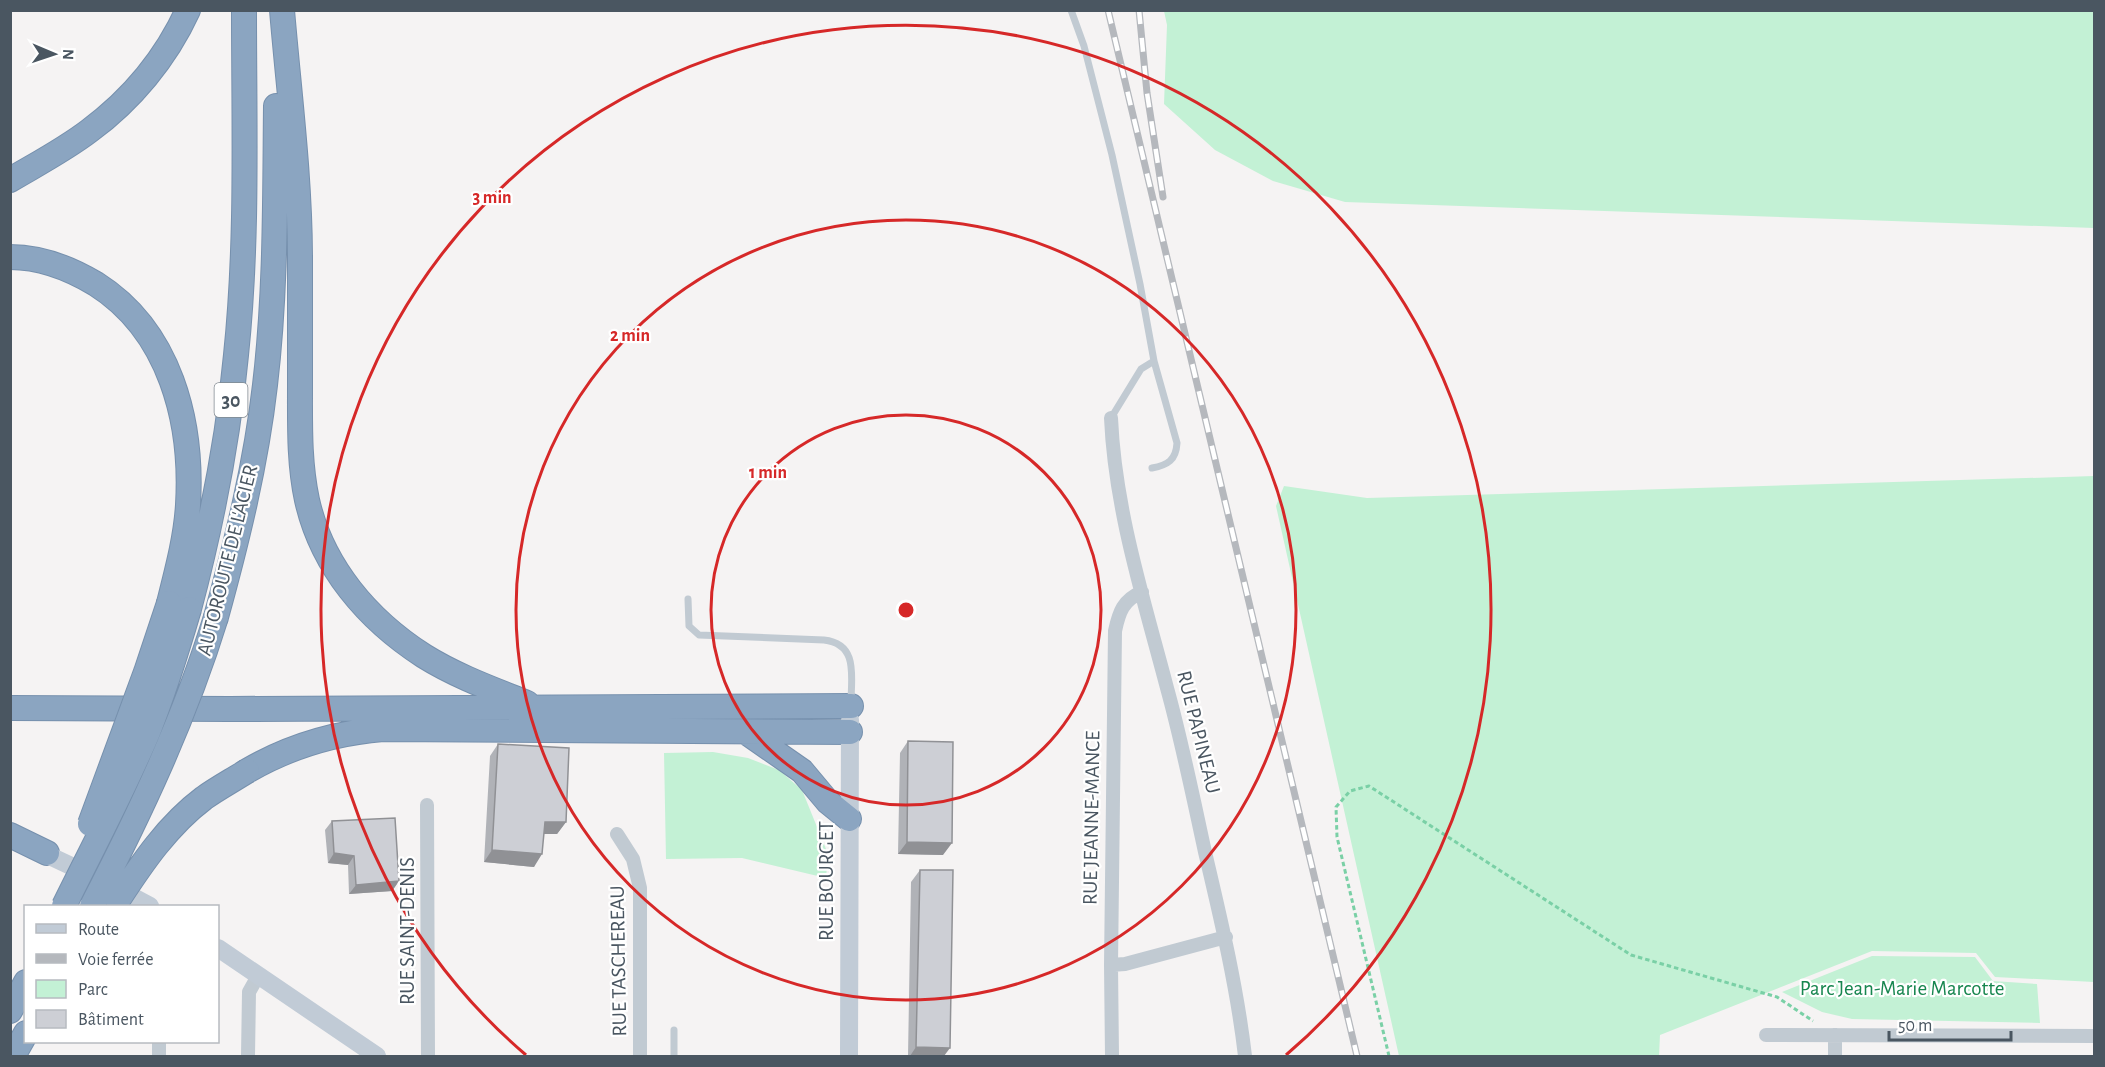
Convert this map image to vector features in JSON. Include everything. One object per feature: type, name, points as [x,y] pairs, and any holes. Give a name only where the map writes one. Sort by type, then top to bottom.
[{"type":"highway","points":[[10,180],[70,145],[120,105],[167,50],[188,10]]},
{"type":"highway","name":"AUTOROUTE DE L'ACIER","points":[[63,905],[140,749],[171,670],[179,606],[219,477],[237,353],[243,224],[244,10]]},
{"type":"highway","name":"AUTOROUTE DE L'ACIER","points":[[93,905],[137,818],[192,688],[216,617],[248,491],[265,388],[270,341],[275,232],[276,10]]},
{"type":"highway","points":[[282,10],[300,233],[300,441],[307,500],[317,535],[348,588],[391,633],[426,657],[468,679],[536,707]]},
{"type":"highway","points":[[10,257],[36,260],[75,273],[109,292],[138,319],[161,354],[174,389],[182,417],[189,483],[179,606],[146,672],[59,905]]},
{"type":"highway","points":[[10,708],[850,706]]},
{"type":"highway","points":[[114,905],[152,851],[204,798],[280,753],[308,742],[364,731],[434,729],[850,732]]},
{"type":"highway","points":[[746,732],[802,771],[828,802],[849,819]]},
{"type":"highway","points":[[10,837],[47,853]]},
{"type":"highway","points":[[10,1011],[24,986]]},
{"type":"street","name":"RUE PAPINEAU","points":[[1111,418],[1116,477],[1226,937],[1245,1056]]},
{"type":"street","name":"RUE JEANNE-MANCE","points":[[1112,1056],[1115,631],[1122,606],[1132,596],[1142,592]]},
{"type":"street","name":"RUE BOURGET","points":[[849,1056],[850,706]]},
{"type":"street","name":"RUE SAINT-DENIS","points":[[427,805],[428,1056]]},
{"type":"street","name":"RUE TASCHEREAU","points":[[617,834],[633,859],[640,888],[640,1056]]},
{"type":"street","points":[[47,853],[148,905]]},
{"type":"street","points":[[1111,965],[1125,964],[1226,937]]},
{"type":"street","points":[[219,949],[376,1056]]},
{"type":"street","points":[[248,1056],[249,992],[258,976]]},
{"type":"street","points":[[1767,1035],[2094,1036]]},
{"type":"street","points":[[1834,1035],[1835,1056]]},
{"type":"lane","points":[[1071,10],[1084,46],[1112,155],[1154,360],[1177,443],[1172,461],[1164,466],[1152,468]]},
{"type":"lane","points":[[1111,418],[1141,369],[1154,360]]},
{"type":"lane","points":[[688,599],[689,626],[699,635],[824,640],[840,645],[847,652],[850,661],[850,706]]},
{"type":"lane","points":[[674,1030],[674,1056]]},
{"type":"path","points":[[1389,1056],[1336,837],[1336,807],[1350,791],[1370,786],[1631,956],[1777,997],[1834,1035]]},
{"type":"green space","points":[[1164,11],[2094,11],[2094,228],[1345,202],[1273,181],[1215,150],[1164,104],[1167,25]]},
{"type":"green space","points":[[2094,476],[2094,982],[1995,977],[1976,953],[1872,951],[1660,1035],[1659,1056],[1399,1056],[1276,506],[1284,486],[1367,498]]},
{"type":"green space","points":[[713,752],[748,758],[779,770],[802,790],[828,854],[826,878],[742,858],[666,859],[664,753]]},
{"type":"green space","name":"Parc Jean-Marie Marcotte","points":[[1872,956],[1975,957],[1993,981],[2037,984],[2040,1023],[1852,1019],[1822,1012],[1782,992]]},
{"type":"building","points":[[908,741],[953,742],[952,843],[907,842]]},
{"type":"building","points":[[498,744],[569,748],[566,822],[545,822],[542,854],[492,850]]},
{"type":"building","points":[[395,818],[399,881],[356,885],[354,856],[334,853],[332,821]]},
{"type":"building","points":[[920,870],[953,870],[950,1048],[916,1047]]},
{"type":"railway","points":[[1108,10],[1357,1056]]},
{"type":"railway","points":[[1139,10],[1147,93],[1163,197]]}]
